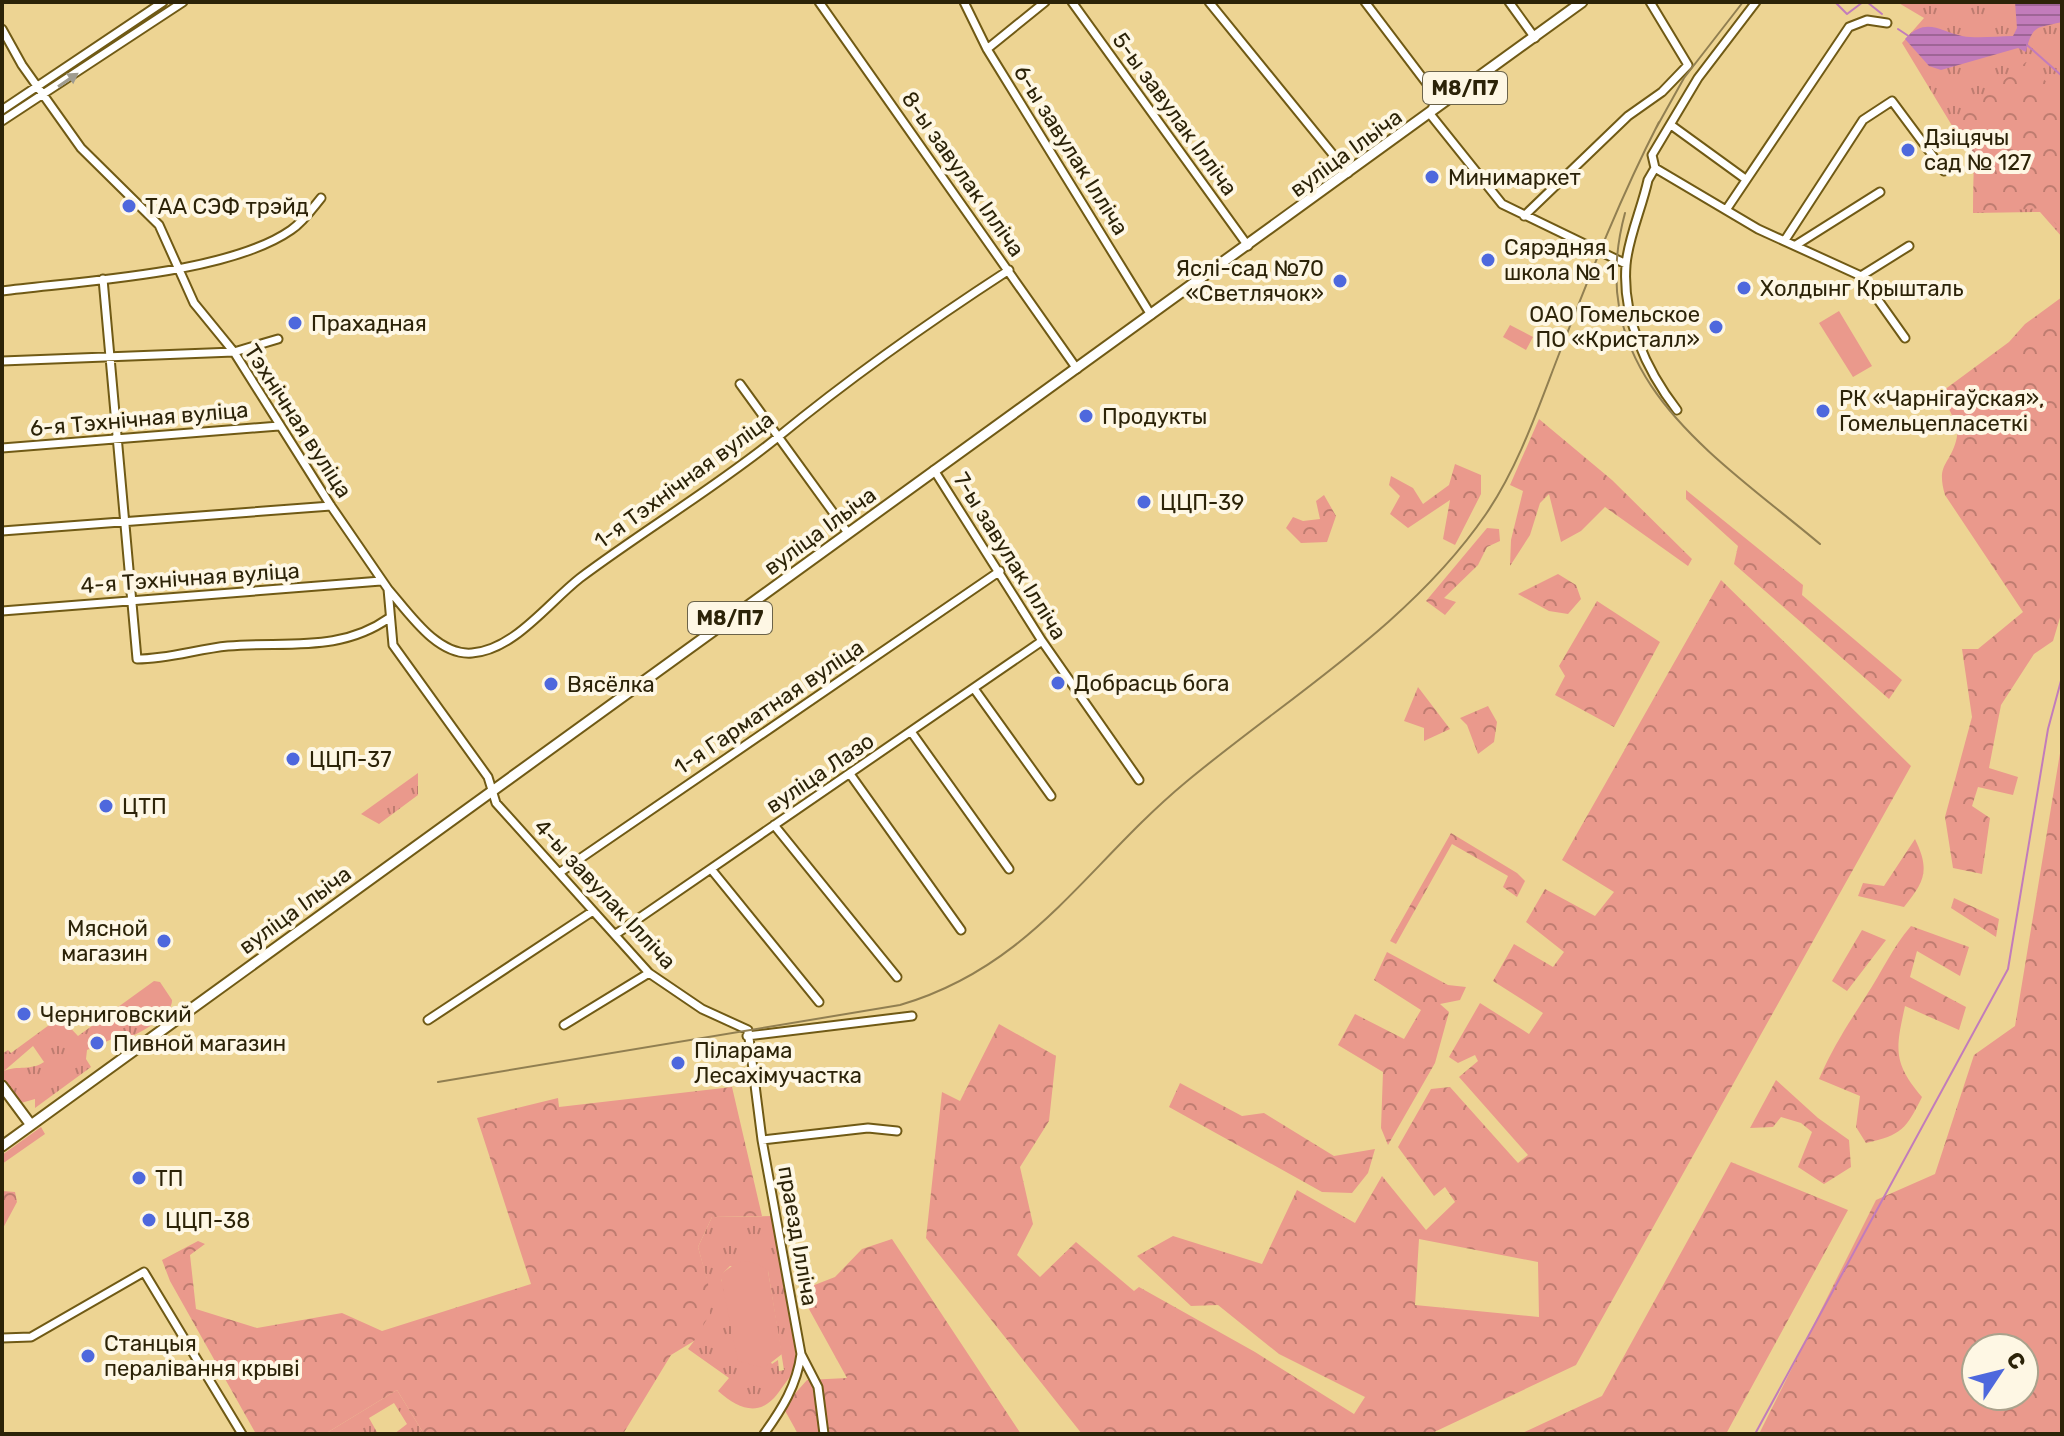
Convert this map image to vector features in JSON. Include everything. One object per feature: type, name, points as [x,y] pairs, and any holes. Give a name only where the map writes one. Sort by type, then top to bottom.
[{"type":"main road","name":"вуліца Ільіча","points":[[2,1146],[1582,2]]},
{"type":"main road","points":[[2,1086],[31,1125]]},
{"type":"street","points":[[2,110],[163,2]]},
{"type":"street","points":[[2,121],[183,2]]},
{"type":"street","name":"8-ы завулак Ілліча","points":[[819,2],[1077,369]]},
{"type":"street","name":"6-ы завулак Ілліча","points":[[964,2],[987,49],[1151,315]]},
{"type":"street","points":[[987,49],[1045,2]]},
{"type":"street","name":"5-ы завулак Ілліча","points":[[1072,2],[1248,246]]},
{"type":"street","points":[[1209,2],[1348,173]]},
{"type":"street","points":[[1365,2],[1437,97],[1430,114],[1502,204],[1626,264]]},
{"type":"street","points":[[1509,2],[1535,38]]},
{"type":"street","points":[[1524,216],[1628,116],[1662,92],[1688,65],[1650,2]]},
{"type":"street","points":[[1677,410],[1646,362],[1628,302],[1626,264],[1648,180],[1655,168],[1652,155],[1698,78],[1756,2]]},
{"type":"street","points":[[1726,210],[1744,178],[1849,27],[1867,20],[1887,23]]},
{"type":"street","name":"Тэхнічная вуліца","points":[[2,29],[38,88],[81,148],[159,225],[207,323],[234,352],[279,426],[388,589]]},
{"type":"street","points":[[1785,240],[1863,120],[1892,101],[1944,171]]},
{"type":"street","points":[[1671,125],[1744,178]]},
{"type":"street","points":[[1655,168],[1758,229],[1796,245],[1826,263],[1861,276],[1905,338]]},
{"type":"street","points":[[1796,245],[1880,192]]},
{"type":"street","points":[[2,291],[178,269],[254,248],[288,233],[321,198]]},
{"type":"street","points":[[1861,276],[1909,246]]},
{"type":"street","name":"1-я Тэхнічная вуліца","points":[[388,589],[427,633],[453,652],[494,649],[577,581],[778,436],[877,360],[1009,270]]},
{"type":"street","points":[[103,279],[137,659],[176,657],[227,646],[331,643],[367,634],[389,618]]},
{"type":"street","points":[[2,361],[234,352],[278,339]]},
{"type":"street","points":[[740,384],[848,533]]},
{"type":"street","name":"6-я Тэхнічная вуліца","points":[[2,448],[279,426]]},
{"type":"street","name":"7-ы завулак Ілліча","points":[[934,470],[1042,641],[1139,780]]},
{"type":"street","points":[[2,531],[331,506]]},
{"type":"street","name":"1-я Гарматная вуліца","points":[[559,873],[1000,571]]},
{"type":"street","name":"4-я Тэхнічная вуліца","points":[[2,611],[381,581]]},
{"type":"street","points":[[388,589],[393,645],[488,777],[492,790]]},
{"type":"street","name":"вуліца Лазо","points":[[616,934],[975,690],[1042,641]]},
{"type":"street","points":[[975,690],[1051,796]]},
{"type":"street","points":[[912,733],[1009,869]]},
{"type":"street","points":[[850,774],[961,930]]},
{"type":"street","name":"4-ы завулак Ілліча","points":[[492,790],[496,803],[649,973],[702,1009],[747,1033]]},
{"type":"street","points":[[774,825],[897,977]]},
{"type":"street","points":[[711,869],[819,1002]]},
{"type":"street","points":[[428,1020],[593,911]]},
{"type":"street","points":[[564,1025],[649,973]]},
{"type":"street","points":[[747,1033],[912,1016]]},
{"type":"street","name":"праезд Ілліча","points":[[747,1033],[762,1140],[801,1354],[799,1370],[783,1407],[764,1434]]},
{"type":"street","points":[[762,1140],[868,1128],[897,1131]]},
{"type":"street","points":[[2,1338],[31,1337],[144,1272],[242,1434]]},
{"type":"street","points":[[801,1354],[818,1387],[824,1434]]},
{"type":"green space","points":[[1897,2],[2062,2],[2062,237],[2040,212],[1973,213],[1974,162],[1902,43],[1924,18]]},
{"type":"green space","points":[[2026,62],[2062,97],[2062,231],[2041,208],[1973,213],[1974,163],[1953,122]]},
{"type":"green space","points":[[2062,297],[2062,611],[2053,641],[2034,654],[2001,705],[1989,768],[2018,777],[2013,795],[1978,787],[1972,806],[1990,818],[1982,874],[1953,868],[1945,817],[1972,717],[1962,649],[1978,649],[2023,612],[1945,495],[1943,471],[1953,449],[1957,429],[1940,393],[2009,342],[2025,324]]},
{"type":"green space","points":[[1839,311],[1872,366],[1853,377],[1819,323]]},
{"type":"green space","points":[[1510,325],[1533,337],[1526,350],[1503,337]]},
{"type":"green space","points":[[1539,419],[1612,480],[1692,559],[1688,566],[1605,507],[1581,531],[1561,542],[1549,494],[1540,503],[1530,535],[1510,566],[1511,540],[1523,491],[1510,485]]},
{"type":"green space","points":[[1455,464],[1481,475],[1481,494],[1455,545],[1443,539],[1450,500],[1408,528],[1390,514],[1400,496],[1389,485],[1391,476],[1413,488],[1423,504],[1449,485]]},
{"type":"green space","points":[[1686,490],[1803,585],[1802,595],[1902,680],[1889,699],[1734,564],[1738,546],[1686,499]]},
{"type":"green space","points":[[1324,495],[1336,516],[1327,542],[1301,543],[1286,528],[1293,517],[1303,521],[1320,519],[1316,501]]},
{"type":"green space","points":[[1487,528],[1499,529],[1500,541],[1487,547],[1478,565],[1444,598],[1456,602],[1445,615],[1426,601]]},
{"type":"green space","points":[[1558,574],[1576,585],[1581,599],[1568,614],[1549,611],[1518,594]]},
{"type":"green space","points":[[1721,580],[1911,766],[1576,1365],[1430,1434],[1082,1434],[926,1238],[942,1092],[960,1101],[999,1024],[1056,1056],[1049,1121],[1020,1167],[1033,1224],[1017,1255],[1040,1277],[1076,1242],[1134,1291],[1139,1287],[1255,1352],[1354,1414],[1365,1397],[1279,1354],[1218,1305],[1191,1306],[1137,1256],[1173,1236],[1262,1264],[1297,1190],[1355,1223],[1382,1176],[1426,1230],[1455,1202],[1445,1187],[1434,1196],[1398,1147],[1431,1089],[1450,1087],[1518,1163],[1528,1155],[1459,1077],[1478,1061],[1475,1055],[1458,1063],[1449,1057],[1480,1003],[1529,1034],[1543,1013],[1493,981],[1514,944],[1553,967],[1564,952],[1526,922],[1545,889],[1595,916],[1614,892],[1562,860]],"holes":[[[1419,1239],[1538,1262],[1539,1317],[1415,1305]]]},
{"type":"green space","points":[[1597,601],[1660,642],[1614,727],[1555,695],[1565,676],[1559,666]]},
{"type":"green space","points":[[1418,687],[1450,729],[1424,741],[1424,728],[1404,721]]},
{"type":"green space","points":[[1488,706],[1497,722],[1494,742],[1478,754],[1467,725],[1460,718]]},
{"type":"green space","points":[[2062,741],[2062,1434],[1759,1434],[1876,1200],[1935,1174],[1974,1055],[2015,1026]]},
{"type":"green space","points":[[418,773],[418,795],[379,824],[361,814]]},
{"type":"green space","points":[[1451,833],[1517,873],[1525,881],[1517,897],[1503,887],[1508,876],[1452,844],[1396,944],[1390,941]]},
{"type":"green space","points":[[1915,839],[1923,859],[1923,875],[1917,890],[1904,907],[1858,896],[1863,883],[1884,886]]},
{"type":"green space","points":[[1954,898],[1999,919],[1996,937],[1951,908]]},
{"type":"green space","points":[[1911,926],[1969,947],[1960,976],[1917,951],[1910,977],[1966,1007],[1959,1030],[1905,1006],[1899,1054],[1905,1074],[1922,1097],[1902,1129],[1866,1143],[1856,1127],[1860,1096],[1819,1079],[1841,1036]]},
{"type":"green space","points":[[1862,930],[1886,940],[1847,991],[1832,981]]},
{"type":"green space","points":[[1387,952],[1448,985],[1466,987],[1460,1000],[1440,1004],[1449,1012],[1435,1063],[1388,1145],[1381,1128],[1383,1072],[1338,1045],[1355,1014],[1404,1039],[1421,1010],[1374,980]]},
{"type":"green space","points":[[154,981],[160,982],[172,1000],[165,1014],[148,1028],[111,1045],[112,1039],[87,1050],[86,1059],[91,1067],[35,1108],[35,1099],[21,1103],[2,1077],[2,1054],[8,1050],[11,1053],[60,1017],[78,1036]],"holes":[[[33,1046],[44,1062],[34,1066],[4,1071]]]},
{"type":"green space","points":[[1776,1080],[1818,1118],[1849,1140],[1851,1167],[1824,1184],[1798,1167],[1812,1132],[1801,1123],[1781,1117],[1773,1127],[1750,1128]]},
{"type":"green space","points":[[1180,1083],[1242,1116],[1264,1113],[1334,1156],[1375,1149],[1368,1173],[1352,1193],[1322,1192],[1169,1107]]},
{"type":"green space","points":[[732,1087],[762,1216],[712,1217],[698,1247],[708,1282],[710,1314],[694,1341],[671,1355],[623,1434],[424,1434],[397,1390],[325,1434],[256,1434],[170,1281],[162,1260],[198,1241],[205,1244],[190,1255],[196,1309],[257,1328],[342,1313],[382,1331],[531,1284],[477,1118],[558,1098],[559,1107]]},
{"type":"green space","points":[[41,1127],[45,1134],[2,1164],[2,1155]]},
{"type":"green space","points":[[1731,1162],[1848,1210],[1726,1434],[1520,1434],[1602,1396]]},
{"type":"green space","points":[[2,1191],[15,1192],[17,1202],[2,1230]]},
{"type":"green space","points":[[772,1216],[797,1362],[793,1373],[774,1398],[759,1408],[743,1407],[718,1391],[729,1378],[688,1349],[694,1341],[707,1280],[698,1247],[712,1217]],"holes":[[[730,1266],[768,1271],[784,1370],[779,1371],[778,1360],[772,1364],[721,1280],[721,1275]]]},
{"type":"green space","points":[[892,1239],[1021,1434],[798,1434],[783,1407],[807,1380],[847,1378],[799,1291],[835,1277],[862,1249]]},
{"type":"green space","points":[[745,1261],[758,1264],[768,1271],[782,1354],[764,1368],[738,1361],[721,1279],[721,1274],[736,1263]]},
{"type":"green space","points":[[397,1390],[424,1434],[394,1434],[407,1424],[394,1403],[369,1418],[378,1434],[325,1434]]},
{"type":"shaded area","points":[[2015,2],[2062,2],[2062,22],[2037,29],[2026,52],[2018,48],[1941,70],[1929,66],[1905,39],[1920,28],[1927,27],[1968,37],[2013,36],[2017,28]]},
{"type":"waterway","points":[[1835,2],[1847,14],[1863,2]]},
{"type":"waterway","points":[[1867,2],[1882,14]]},
{"type":"waterway","points":[[1898,29],[1910,37]]},
{"type":"waterway","points":[[2027,45],[2062,76]]},
{"type":"waterway","points":[[1755,1434],[2008,969],[2048,729],[2062,677]]},
{"type":"railway","points":[[1655,130],[1684,78],[1743,2]]},
{"type":"railway","points":[[438,1082],[900,1005],[946,988],[987,965],[1023,939],[1150,814],[1385,625],[1455,554],[1486,514],[1519,455],[1607,234],[1659,122]]},
{"type":"railway","points":[[1625,213],[1616,270],[1622,321],[1639,366],[1666,406],[1700,443],[1820,544]]},
{"type":"place","name":"Дзіцячы сад № 127","points":[[1908,150]]},
{"type":"place","name":"Минимаркет","points":[[1432,177]]},
{"type":"place","name":"ТАА СЭФ трэйд","points":[[129,206]]},
{"type":"place","name":"Сярэдняя школа № 1","points":[[1488,260]]},
{"type":"place","name":"Яслі-сад №70 «Светлячок»","points":[[1340,281]]},
{"type":"place","name":"Холдынг Крышталь","points":[[1744,288]]},
{"type":"place","name":"Прахадная","points":[[295,323]]},
{"type":"place","name":"ОАО Гомельское ПО «Кристалл»","points":[[1716,327]]},
{"type":"place","name":"РК «Чарнігаўская», Гомельцепласеткі","points":[[1823,411]]},
{"type":"place","name":"Продукты","points":[[1086,416]]},
{"type":"place","name":"ЦЦП-39","points":[[1144,502]]},
{"type":"place","name":"Добрасць бога","points":[[1058,683]]},
{"type":"place","name":"Вясёлка","points":[[551,684]]},
{"type":"place","name":"ЦЦП-37","points":[[293,759]]},
{"type":"place","name":"ЦТП","points":[[106,806]]},
{"type":"place","name":"Мясной магазин","points":[[164,941]]},
{"type":"place","name":"Черниговский","points":[[24,1014]]},
{"type":"place","name":"Пивной магазин","points":[[97,1043]]},
{"type":"place","name":"Піларама Лесахімучастка","points":[[678,1063]]},
{"type":"place","name":"ТП","points":[[139,1178]]},
{"type":"place","name":"ЦЦП-38","points":[[149,1220]]},
{"type":"place","name":"Станцыя пералівання крыві","points":[[88,1356]]}]
